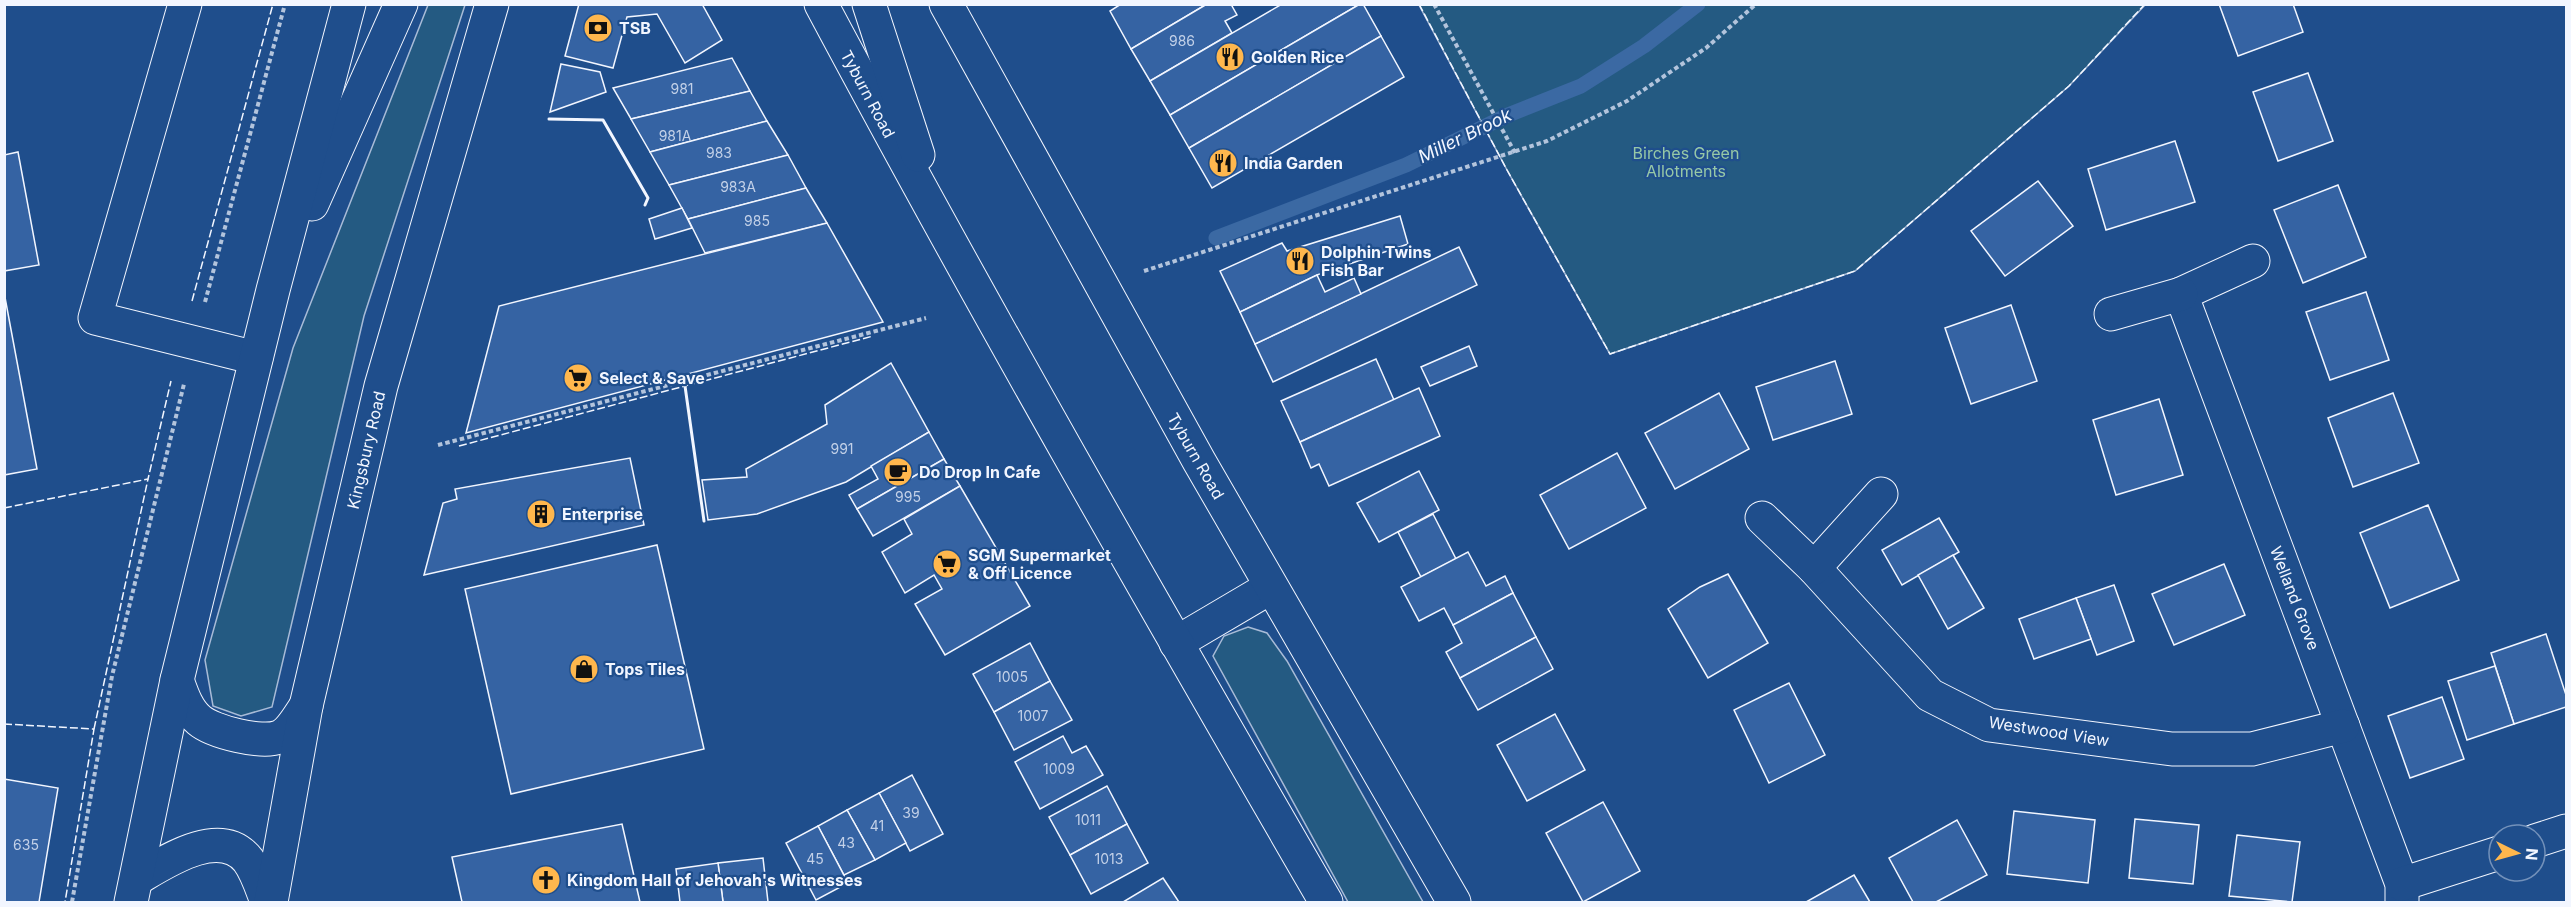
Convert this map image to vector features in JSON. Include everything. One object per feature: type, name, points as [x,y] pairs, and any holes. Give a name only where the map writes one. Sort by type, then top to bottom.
[{"type":"main road","points":[[184,4],[95,318],[256,358]]},
{"type":"main road","points":[[135,890],[177,680],[273,290],[349,4]]},
{"type":"main road","points":[[273,290],[401,4]]},
{"type":"main road","name":"Kingsbury Road","points":[[269,903],[306,706],[381,386],[492,4]]},
{"type":"main road","name":"Tyburn Road","points":[[821,4],[945,237],[1326,903]]},
{"type":"main road","points":[[869,4],[945,237]]},
{"type":"main road","name":"Tyburn Road","points":[[946,4],[1100,285],[1454,903]]},
{"type":"main road","points":[[2110,314],[2181,294],[2253,261]]},
{"type":"main road","name":"Welland Grove","points":[[2181,294],[2343,726],[2402,893]]},
{"type":"main road","points":[[1814,568],[1881,494]]},
{"type":"main road","name":"Westwood View","points":[[1762,518],[1814,568],[1930,695],[1989,725],[2172,749],[2252,749],[2343,726]]},
{"type":"main road","points":[[1176,643],[1271,587]]},
{"type":"main road","points":[[177,680],[187,705],[200,721],[220,732],[260,739],[280,737],[293,725],[306,706]]},
{"type":"main road","points":[[2547,837],[2566,831]]},
{"type":"main road","points":[[135,890],[165,862],[193,850],[214,846],[234,850],[247,859],[269,903]]},
{"type":"main road","points":[[2402,893],[2487,858]]},
{"type":"path","points":[[72,903],[112,676],[194,343],[285,4]]},
{"type":"path","points":[[1434,4],[1485,102],[1515,153]]},
{"type":"path","points":[[1100,285],[1547,141],[1627,102],[1706,48],[1756,4]]},
{"type":"path","points":[[438,445],[926,318]]},
{"type":"green space","points":[[428,5],[465,5],[364,316],[272,707],[241,716],[213,706],[205,660],[293,348]]},
{"type":"green space","name":"Birches Green Allotments","points":[[1419,5],[2145,5],[2069,86],[1855,271],[1610,354],[1507,170]]},
{"type":"green space","points":[[1248,627],[1267,633],[1287,661],[1423,902],[1348,902],[1213,656],[1224,636]]},
{"type":"building","name":"TSB","points":[[579,4],[702,4],[722,40],[685,63],[657,14],[627,17],[613,68],[565,56]]},
{"type":"building","points":[[1121,4],[1207,4],[1131,49],[1110,11]]},
{"type":"building","name":"Golden Rice","points":[[1207,4],[1235,4],[1232,6],[1237,15],[1225,21],[1232,33],[1150,81],[1131,49]]},
{"type":"building","name":"Golden Rice","points":[[1282,4],[1360,4],[1170,115],[1150,81]]},
{"type":"building","points":[[1363,4],[1381,36],[1189,148],[1170,115]]},
{"type":"building","points":[[2219,4],[2293,4],[2303,32],[2238,56]]},
{"type":"building","points":[[1381,36],[1404,77],[1212,188],[1189,148]]},
{"type":"building","points":[[732,58],[750,91],[631,119],[613,88]]},
{"type":"building","points":[[561,64],[600,72],[606,92],[550,112]]},
{"type":"building","points":[[2308,73],[2333,141],[2278,161],[2253,92]]},
{"type":"building","points":[[750,91],[767,121],[650,152],[631,119]]},
{"type":"building","points":[[767,121],[788,155],[669,185],[650,152]]},
{"type":"building","points":[[2175,141],[2195,202],[2106,230],[2088,169]]},
{"type":"building","points":[[18,152],[39,265],[4,271],[4,155]]},
{"type":"building","points":[[788,155],[806,188],[688,219],[669,185]]},
{"type":"building","points":[[2038,181],[2073,226],[2005,276],[1971,231]]},
{"type":"building","points":[[2338,185],[2366,257],[2303,283],[2274,210]]},
{"type":"building","points":[[806,188],[827,223],[705,253],[688,219]]},
{"type":"building","points":[[682,208],[692,228],[655,239],[649,219]]},
{"type":"building","name":"Dolphin Twins Fish Bar","points":[[1400,216],[1408,244],[1317,275],[1240,312],[1220,271],[1282,243],[1287,251]]},
{"type":"building","name":"Select & Save","points":[[827,223],[883,322],[466,433],[499,306]]},
{"type":"building","points":[[1459,247],[1477,285],[1273,382],[1255,344]]},
{"type":"building","points":[[1317,275],[1325,292],[1354,278],[1361,294],[1255,344],[1240,312]]},
{"type":"building","points":[[4,292],[37,469],[4,475]]},
{"type":"building","points":[[2366,292],[2389,360],[2330,380],[2306,312]]},
{"type":"building","points":[[2011,305],[2037,381],[1971,404],[1945,328]]},
{"type":"building","points":[[1469,346],[1477,366],[1430,386],[1421,367]]},
{"type":"building","points":[[1376,359],[1394,400],[1300,442],[1281,401]]},
{"type":"building","points":[[1835,361],[1852,414],[1773,440],[1756,387]]},
{"type":"building","points":[[891,363],[929,432],[846,482],[757,514],[708,520],[702,480],[747,477],[746,469],[827,424],[825,405]]},
{"type":"building","points":[[1419,388],[1440,436],[1329,486],[1319,464],[1311,468],[1300,442]]},
{"type":"building","points":[[1719,393],[1749,449],[1675,489],[1645,433]]},
{"type":"building","points":[[2393,393],[2419,463],[2353,487],[2328,418]]},
{"type":"building","points":[[2159,399],[2183,475],[2116,495],[2093,420]]},
{"type":"building","name":"Do Drop In Cafe","points":[[929,432],[944,459],[857,509],[849,495],[878,479],[871,466]]},
{"type":"building","points":[[1617,453],[1646,508],[1569,549],[1540,495]]},
{"type":"building","name":"Enterprise","points":[[630,458],[644,525],[424,575],[443,503],[457,499],[455,489]]},
{"type":"building","points":[[944,459],[960,486],[873,536],[857,509]]},
{"type":"building","points":[[1419,471],[1439,510],[1379,542],[1357,503]]},
{"type":"building","name":"SGM Supermarket & Off Licence","points":[[960,486],[1030,606],[945,655],[915,604],[942,589],[934,575],[905,593],[882,552],[912,534],[904,519]]},
{"type":"building","points":[[2428,505],[2459,580],[2390,608],[2360,533]]},
{"type":"building","points":[[1433,514],[1456,559],[1421,577],[1398,532]]},
{"type":"building","points":[[1939,518],[1959,552],[1902,585],[1882,550]]},
{"type":"building","name":"Tops Tiles","points":[[657,545],[704,749],[511,794],[465,589]]},
{"type":"building","points":[[1468,552],[1486,586],[1505,576],[1513,593],[1453,625],[1444,608],[1419,621],[1401,587]]},
{"type":"building","points":[[1953,555],[1984,608],[1948,629],[1918,575]]},
{"type":"building","points":[[2224,564],[2245,615],[2174,645],[2152,594]]},
{"type":"building","points":[[1728,574],[1768,643],[1708,678],[1668,609],[1700,587]]},
{"type":"building","points":[[2114,585],[2134,641],[2097,655],[2076,598]]},
{"type":"building","points":[[1513,593],[1536,637],[1460,678],[1446,652],[1462,643],[1453,625]]},
{"type":"building","points":[[2076,598],[2091,639],[2034,659],[2019,619]]},
{"type":"building","points":[[2546,634],[2566,695],[2566,707],[2514,724],[2491,653]]},
{"type":"building","points":[[1536,637],[1553,669],[1478,710],[1460,678]]},
{"type":"building","points":[[1030,643],[1050,681],[994,712],[973,674]]},
{"type":"building","points":[[2495,666],[2514,724],[2467,740],[2448,681]]},
{"type":"building","points":[[1050,681],[1072,720],[1014,750],[994,712]]},
{"type":"building","points":[[1789,683],[1825,755],[1769,783],[1734,710]]},
{"type":"building","points":[[2442,697],[2464,759],[2410,778],[2388,716]]},
{"type":"building","points":[[1555,714],[1585,770],[1527,801],[1497,745]]},
{"type":"building","points":[[1063,736],[1072,753],[1086,746],[1103,775],[1040,809],[1015,762]]},
{"type":"building","points":[[912,775],[943,834],[910,851],[879,793]]},
{"type":"building","points":[[4,779],[58,788],[39,902],[4,902]]},
{"type":"building","points":[[1107,786],[1127,824],[1070,855],[1049,817]]},
{"type":"building","points":[[879,793],[906,843],[875,860],[847,810]]},
{"type":"building","points":[[1603,802],[1640,871],[1583,902],[1546,833]]},
{"type":"building","points":[[847,810],[875,860],[844,875],[818,826]]},
{"type":"building","points":[[2014,811],[2095,820],[2088,883],[2007,874]]},
{"type":"building","points":[[2135,819],[2199,825],[2193,884],[2129,878]]},
{"type":"building","points":[[1957,820],[1987,875],[1936,902],[1913,902],[1889,858]]},
{"type":"building","name":"Kingdom Hall of Jehovah's Witnesses","points":[[622,824],[640,902],[462,902],[452,857]]},
{"type":"building","points":[[1127,824],[1148,863],[1091,894],[1070,855]]},
{"type":"building","points":[[818,826],[848,883],[816,900],[786,843]]},
{"type":"building","points":[[2237,835],[2300,842],[2292,902],[2229,896]]},
{"type":"building","points":[[763,858],[768,902],[723,902],[718,863]]},
{"type":"building","points":[[718,863],[723,902],[680,902],[676,869]]},
{"type":"building","points":[[1854,875],[1870,902],[1806,902]]},
{"type":"building","points":[[1163,878],[1179,902],[1123,902]]},
{"type":"waterway","name":"Miller Brook","points":[[1216,238],[1406,165],[1508,115],[1581,86],[1644,46],[1698,4]]},
{"type":"fence","points":[[192,301],[273,4]]},
{"type":"fence","points":[[1419,4],[1507,170],[1610,354],[1855,271],[2069,86],[2145,4]]},
{"type":"fence","points":[[459,446],[873,336]]},
{"type":"fence","points":[[4,508],[148,479],[171,381]]},
{"type":"fence","points":[[94,729],[148,479]]},
{"type":"fence","points":[[4,724],[94,729],[65,902]]},
{"type":"wall","points":[[549,119],[603,120],[648,198],[645,205]]},
{"type":"wall","points":[[685,386],[704,521]]},
{"type":"place","name":"TSB","points":[[598,28]]},
{"type":"place","name":"Golden Rice","points":[[1230,57]]},
{"type":"place","name":"India Garden","points":[[1223,163]]},
{"type":"place","name":"Dolphin Twins Fish Bar","points":[[1300,261]]},
{"type":"place","name":"Select & Save","points":[[578,378]]},
{"type":"place","name":"Do Drop In Cafe","points":[[898,472]]},
{"type":"place","name":"Enterprise","points":[[541,514]]},
{"type":"place","name":"SGM Supermarket & Off Licence","points":[[947,564]]},
{"type":"place","name":"Tops Tiles","points":[[584,669]]},
{"type":"place","name":"Kingdom Hall of Jehovah's Witnesses","points":[[546,880]]}]
